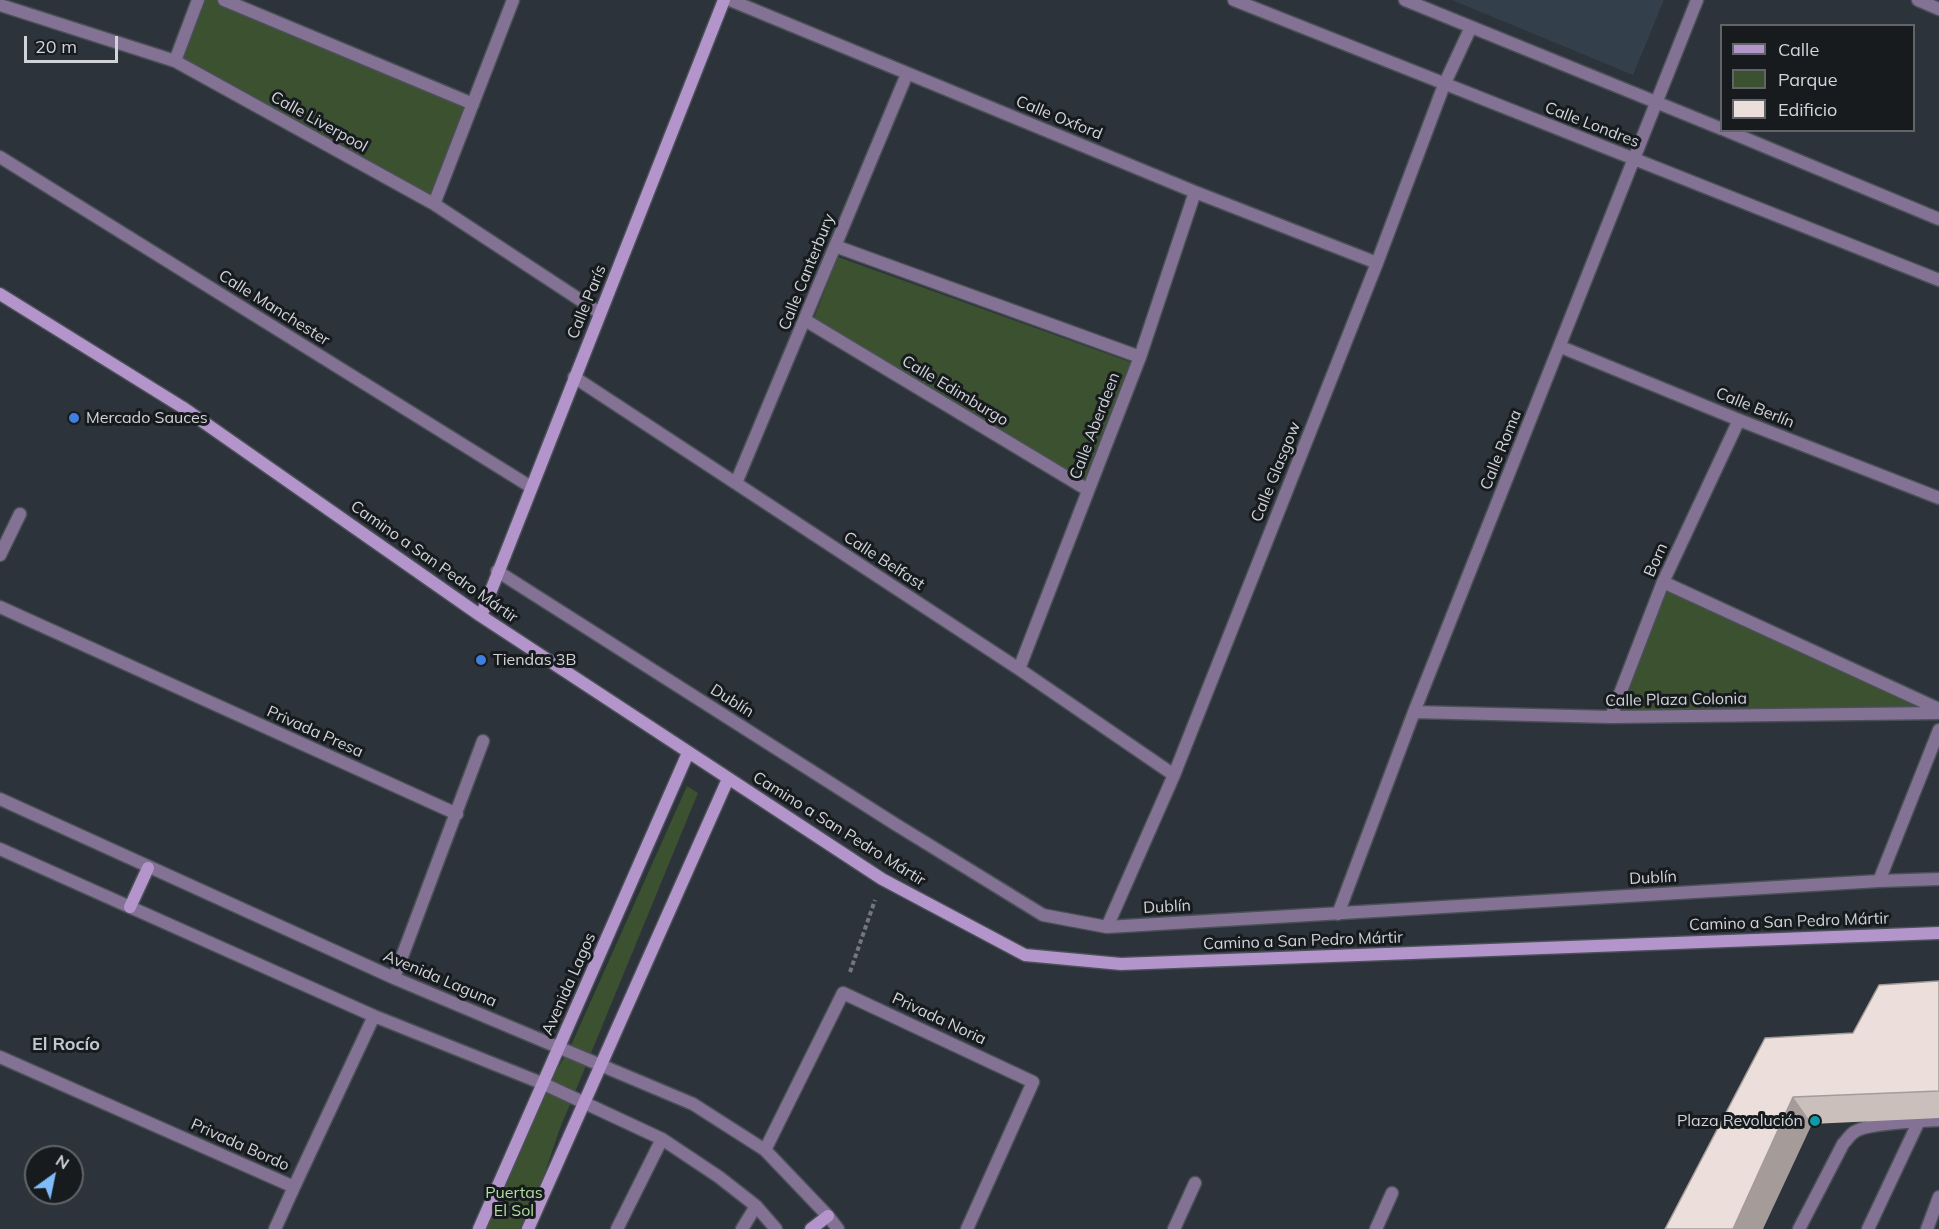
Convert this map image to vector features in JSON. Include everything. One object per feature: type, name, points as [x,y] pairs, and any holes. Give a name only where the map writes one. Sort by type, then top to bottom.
[{"type":"street","points":[[175,61],[198,0]]},
{"type":"street","points":[[224,0],[474,104]]},
{"type":"street","points":[[434,204],[513,0]]},
{"type":"street","name":"Calle París","points":[[481,616],[724,0]]},
{"type":"street","name":"Calle Oxford","points":[[730,0],[1195,192],[1377,263]]},
{"type":"street","name":"Calle Londres","points":[[1234,0],[1939,280]]},
{"type":"street","points":[[1405,0],[1720,129]]},
{"type":"street","name":"Calle Roma","points":[[1338,914],[1414,712],[1697,0]]},
{"type":"street","points":[[1918,0],[1939,9]]},
{"type":"street","name":"Calle Liverpool","points":[[0,5],[175,61],[434,204],[600,313]]},
{"type":"street","name":"Calle Glasgow","points":[[1107,927],[1174,775],[1377,263],[1444,85],[1471,27]]},
{"type":"street","name":"Calle Canterbury","points":[[736,483],[907,74]]},
{"type":"street","points":[[1728,132],[1939,219]]},
{"type":"street","name":"Calle Manchester","points":[[0,157],[531,487]]},
{"type":"street","name":"Calle Aberdeen","points":[[1019,669],[1140,357],[1195,192]]},
{"type":"street","points":[[836,246],[1140,357]]},
{"type":"street","name":"Camino a San Pedro Mártir","points":[[0,294],[183,407],[481,616],[882,879],[1025,955],[1121,964],[1939,933]]},
{"type":"street","name":"Calle Edimburgo","points":[[805,320],[1088,490]]},
{"type":"street","name":"Calle Berlín","points":[[1561,347],[1939,498]]},
{"type":"street","name":"Calle Belfast","points":[[574,377],[1019,669],[1174,775]]},
{"type":"street","name":"Born","points":[[1611,717],[1663,582],[1740,420]]},
{"type":"street","points":[[0,555],[20,514]]},
{"type":"street","name":"Dublín","points":[[497,571],[895,824],[1043,915],[1107,927],[1939,879]]},
{"type":"street","name":"Calle Plaza Colonia","points":[[1663,582],[1939,711]]},
{"type":"street","name":"Privada Presa","points":[[0,607],[457,814]]},
{"type":"street","name":"Calle Plaza Colonia","points":[[1414,712],[1611,717],[1939,711]]},
{"type":"street","points":[[1879,881],[1939,729]]},
{"type":"street","points":[[394,978],[483,741]]},
{"type":"street","name":"Avenida Lagos","points":[[479,1229],[688,753]]},
{"type":"street","points":[[528,1229],[728,779]]},
{"type":"street","name":"Avenida Laguna","points":[[0,799],[394,978],[693,1104],[765,1150],[838,1229]]},
{"type":"street","points":[[0,849],[374,1016],[544,1084],[662,1139],[719,1177],[756,1206],[776,1229]]},
{"type":"street","points":[[130,907],[148,868]]},
{"type":"street","points":[[765,1150],[843,993]]},
{"type":"street","name":"Privada Noria","points":[[843,993],[1033,1082],[967,1229]]},
{"type":"street","name":"Privada Bordo","points":[[0,1057],[294,1187],[374,1016]]},
{"type":"street","points":[[1799,1229],[1844,1144],[1853,1132],[1865,1128],[1939,1120]]},
{"type":"street","points":[[1868,1229],[1919,1121]]},
{"type":"street","points":[[617,1229],[662,1139]]},
{"type":"street","points":[[1174,1229],[1195,1183]]},
{"type":"street","points":[[275,1229],[294,1187]]},
{"type":"street","points":[[1376,1229],[1392,1193]]},
{"type":"street","points":[[1927,1229],[1939,1197]]},
{"type":"street","points":[[742,1229],[756,1206]]},
{"type":"street","points":[[811,1229],[828,1216]]},
{"type":"path","points":[[843,993],[882,879]]},
{"type":"shaded area","points":[[1452,0],[1664,0],[1633,75]]},
{"type":"green space","points":[[198,0],[224,0],[473,104],[434,204],[175,61]]},
{"type":"green space","points":[[838,257],[1133,363],[1085,482],[814,318]]},
{"type":"green space","points":[[1663,582],[1939,709],[1611,717]]},
{"type":"green space","name":"Puertas El Sol","points":[[687,786],[698,793],[559,1131],[526,1229],[480,1229],[531,1112],[569,1050]]},
{"type":"building","points":[[1939,981],[1939,1091],[1793,1097],[1733,1229],[1665,1229],[1765,1038],[1853,1033],[1879,985]]},
{"type":"place","name":"Mercado Sauces","points":[[74,418]]},
{"type":"place","name":"Tiendas 3B","points":[[481,660]]},
{"type":"place","name":"Plaza Revolución","points":[[1815,1121]]},
{"type":"district","name":"El Rocío","points":[[66,1045]]}]
